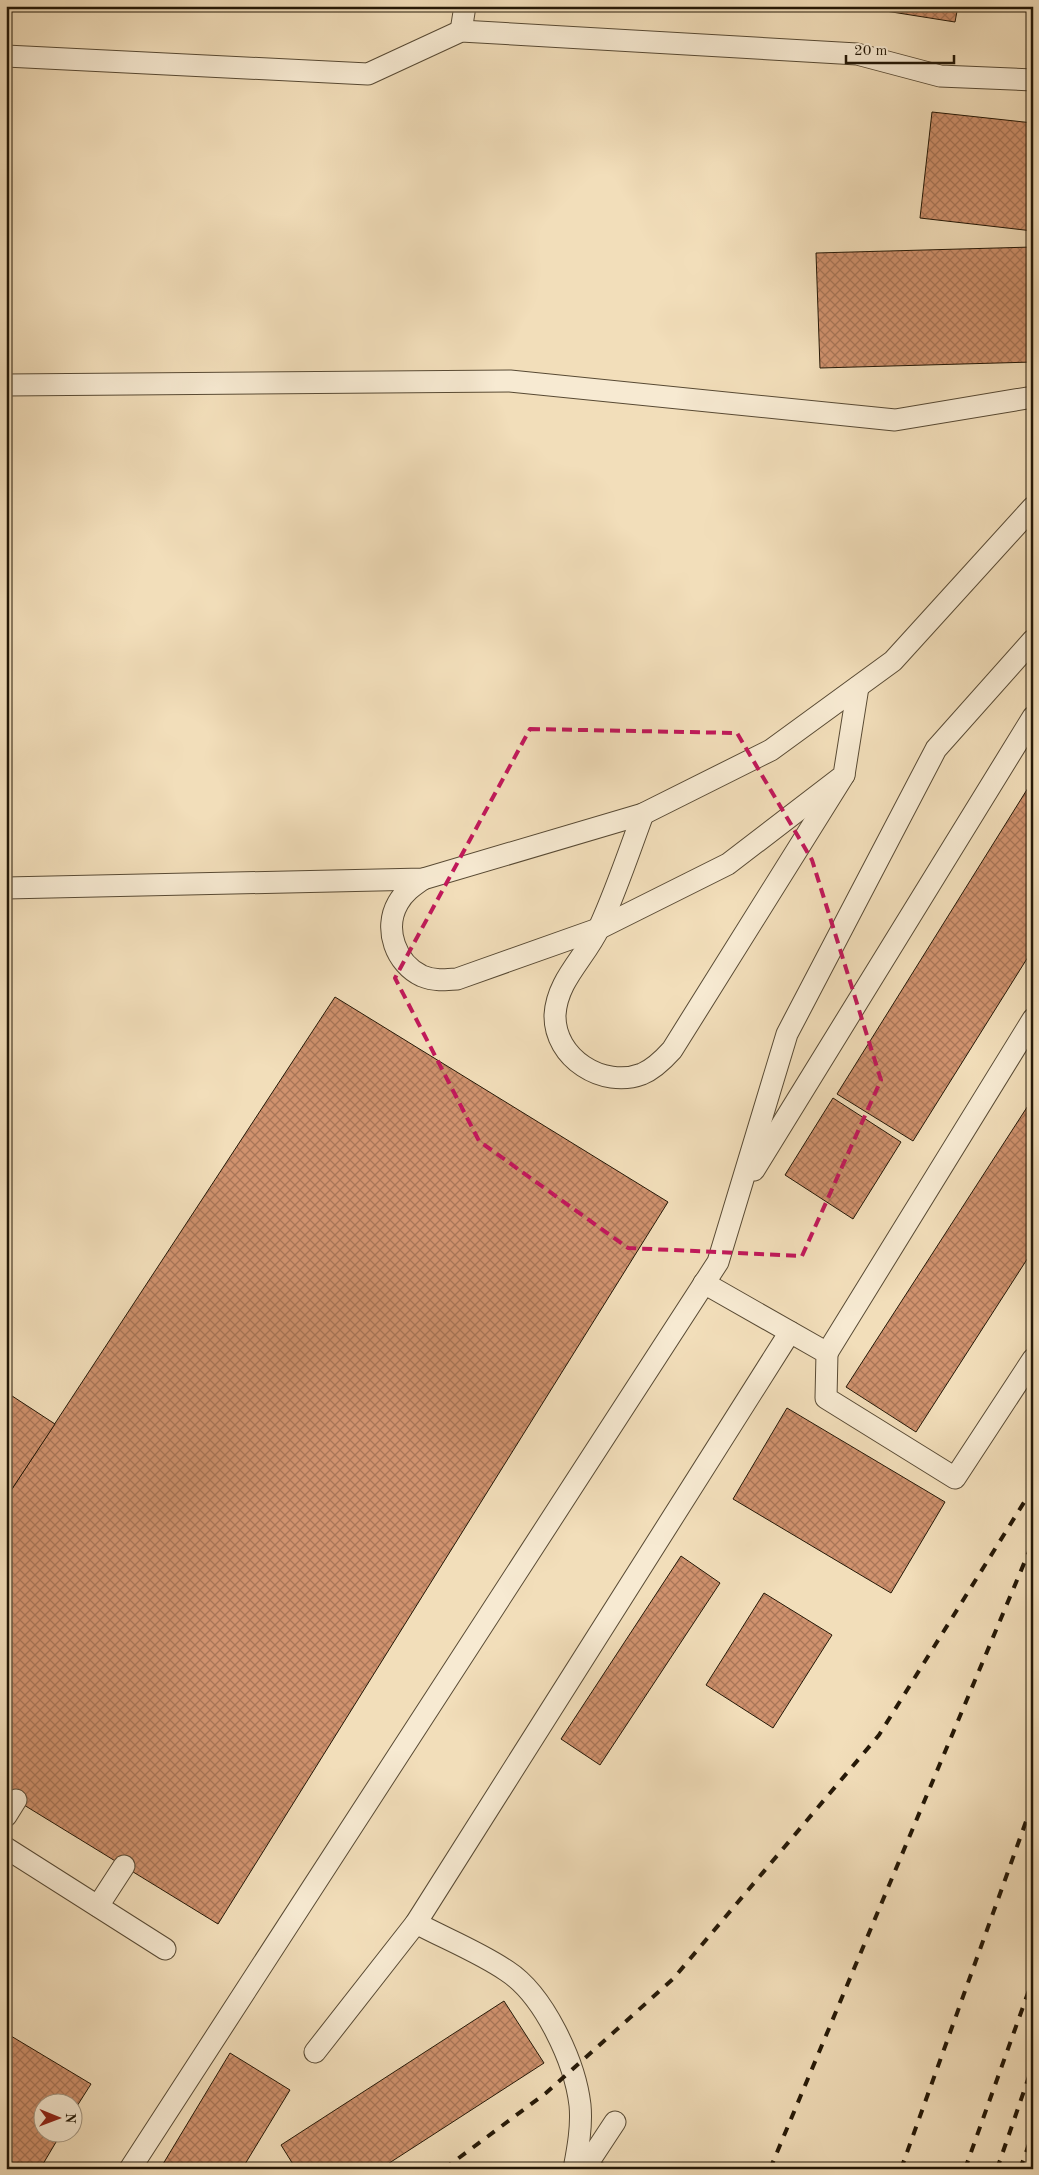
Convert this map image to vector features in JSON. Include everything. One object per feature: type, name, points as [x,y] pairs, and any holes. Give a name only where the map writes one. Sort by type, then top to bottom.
[{"type":"lane","points":[[461,31],[465,6]]},
{"type":"lane","points":[[6,56],[368,74],[461,31],[856,54],[940,76],[1033,80]]},
{"type":"lane","points":[[6,385],[510,381],[894,420],[1033,396]]},
{"type":"lane","points":[[6,888],[423,879],[643,814],[771,750],[893,661],[1033,507]]},
{"type":"lane","points":[[130,2169],[718,1262],[787,1034],[936,749],[1033,640]]},
{"type":"lane","points":[[643,814],[598,929],[558,996],[555,1017],[560,1037],[570,1054],[585,1068],[603,1076],[622,1078],[641,1074],[658,1065],[672,1050],[844,775],[858,687]]},
{"type":"lane","points":[[739,1195],[1033,717]]},
{"type":"lane","points":[[423,879],[409,889],[398,903],[392,920],[392,937],[397,953],[407,966],[422,976],[440,980],[457,979],[598,929],[728,864],[844,775]]},
{"type":"lane","points":[[1033,1018],[827,1354],[826,1398],[955,1478],[1033,1359]]},
{"type":"lane","points":[[704,1283],[827,1354]]},
{"type":"lane","points":[[314,2052],[416,1923],[790,1332]]},
{"type":"lane","points":[[6,1848],[165,1949]]},
{"type":"lane","points":[[98,1906],[124,1866]]},
{"type":"lane","points":[[416,1923],[509,1971],[530,1993],[557,2030],[572,2069],[580,2105],[579,2142],[574,2169]]},
{"type":"lane","points":[[584,2169],[614,2122]]},
{"type":"highlighted area","points":[[530,729],[737,733],[812,860],[881,1080],[802,1256],[628,1248],[479,1141],[395,978]]},
{"type":"building","points":[[854,6],[958,6],[955,22]]},
{"type":"building","points":[[932,112],[1033,123],[1033,231],[920,218]]},
{"type":"building","points":[[1033,247],[1033,362],[820,368],[816,253]]},
{"type":"building","points":[[1033,780],[1033,949],[913,1141],[837,1094]]},
{"type":"building","points":[[335,997],[668,1202],[218,1924],[6,1794],[6,1498]]},
{"type":"building","points":[[833,1098],[901,1142],[853,1219],[785,1175]]},
{"type":"building","points":[[1033,1098],[1033,1250],[916,1432],[846,1387]]},
{"type":"building","points":[[6,1392],[55,1424],[6,1498]]},
{"type":"building","points":[[787,1408],[945,1502],[891,1593],[733,1499]]},
{"type":"building","points":[[681,1556],[720,1583],[600,1765],[561,1739]]},
{"type":"building","points":[[764,1593],[832,1635],[773,1728],[706,1685]]},
{"type":"building","points":[[504,2001],[544,2063],[380,2169],[296,2169],[281,2145]]},
{"type":"building","points":[[6,2033],[91,2084],[82,2098],[82,2092],[32,2092],[32,2142],[56,2142],[40,2169],[6,2169]]},
{"type":"building","points":[[230,2053],[290,2090],[242,2169],[160,2169]]},
{"type":"building","points":[[596,2161],[623,2169],[594,2169]]},
{"type":"railway","points":[[444,2169],[546,2093],[673,1979],[879,1735],[1033,1488]]},
{"type":"railway","points":[[770,2169],[1033,1542]]},
{"type":"railway","points":[[901,2169],[1033,1802]]},
{"type":"railway","points":[[965,2169],[1033,1979]]},
{"type":"railway","points":[[997,2169],[1033,2065]]},
{"type":"railway","points":[[1020,2169],[1033,2133]]}]
